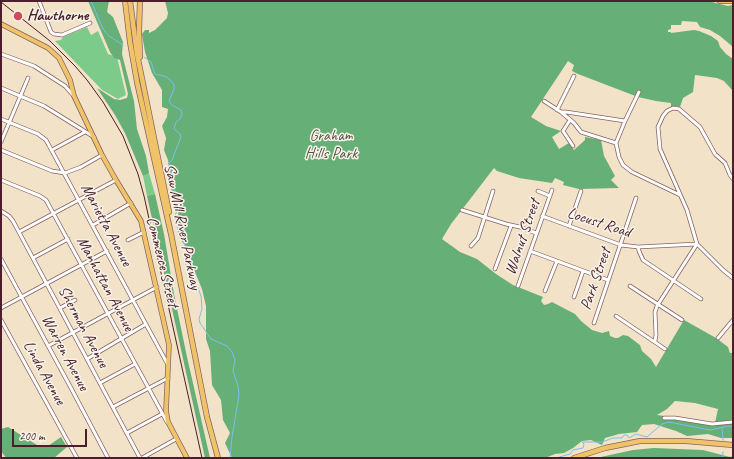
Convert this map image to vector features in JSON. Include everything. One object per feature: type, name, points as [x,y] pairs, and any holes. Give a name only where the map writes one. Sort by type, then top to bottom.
[{"type":"highway","name":"Saw Mill River Parkway","points":[[124,1],[139,92],[171,234],[205,408],[219,458]]},
{"type":"highway","name":"Saw Mill River Parkway","points":[[130,1],[134,37],[141,74],[219,458]]},
{"type":"highway","points":[[140,1],[139,30],[141,74]]},
{"type":"highway","points":[[720,1],[733,1]]},
{"type":"highway","points":[[574,458],[605,448],[645,441],[690,441],[733,446]]},
{"type":"highway","points":[[581,458],[619,447],[653,443],[686,443],[733,446]]},
{"type":"main road","points":[[1,24],[52,51],[59,58],[66,70],[74,96]]},
{"type":"main road","name":"Commerce Street","points":[[74,96],[102,155],[141,219],[169,345],[166,411],[168,422],[187,458]]},
{"type":"street","points":[[39,1],[51,32],[54,34],[62,35],[90,23]]},
{"type":"street","name":"Commerce Street","points":[[1,54],[34,66],[64,86],[74,96]]},
{"type":"street","points":[[559,111],[574,76]]},
{"type":"street","points":[[1,142],[28,78]]},
{"type":"street","points":[[1,88],[44,106],[94,137]]},
{"type":"street","points":[[640,92],[625,121],[616,143],[619,157],[628,170],[681,196]]},
{"type":"street","points":[[544,101],[570,120],[581,132],[616,143]]},
{"type":"street","points":[[733,179],[725,163],[715,154],[700,127],[681,110],[676,108],[672,108],[663,116],[658,127],[660,149],[681,196],[697,244],[733,278]]},
{"type":"street","points":[[559,111],[625,121]]},
{"type":"street","name":"Marietta Avenue","points":[[1,119],[43,137],[52,150],[168,366]]},
{"type":"street","points":[[570,120],[563,131],[572,146]]},
{"type":"street","points":[[52,150],[85,132]]},
{"type":"street","points":[[1,150],[65,174],[102,155]]},
{"type":"street","name":"Manhattan Avenue","points":[[1,180],[46,200],[148,389],[168,422]]},
{"type":"street","points":[[19,232],[116,180]]},
{"type":"street","name":"Walnut Street","points":[[518,286],[552,190]]},
{"type":"street","points":[[471,246],[476,240],[493,191]]},
{"type":"street","name":"Walnut Street","points":[[538,191],[550,196]]},
{"type":"street","points":[[569,226],[581,191]]},
{"type":"street","name":"Park Street","points":[[594,323],[636,198]]},
{"type":"street","points":[[93,225],[131,203]]},
{"type":"street","points":[[462,210],[536,233]]},
{"type":"street","name":"Sherman Avenue","points":[[1,211],[9,216],[19,232],[141,458]]},
{"type":"street","name":"Locust Road","points":[[542,216],[621,245],[638,247],[697,244]]},
{"type":"street","points":[[495,269],[511,226]]},
{"type":"street","points":[[128,240],[144,231]]},
{"type":"street","points":[[33,258],[68,240]]},
{"type":"street","points":[[654,341],[656,335],[656,312],[658,304],[697,244]]},
{"type":"street","points":[[638,247],[643,260],[701,299]]},
{"type":"street","points":[[1,308],[106,251]]},
{"type":"street","points":[[530,251],[608,280]]},
{"type":"street","name":"Warren Avenue","points":[[1,259],[108,458]]},
{"type":"street","points":[[545,291],[557,261]]},
{"type":"street","points":[[574,297],[583,271]]},
{"type":"street","points":[[630,286],[682,320]]},
{"type":"street","points":[[48,346],[157,287]]},
{"type":"street","points":[[60,308],[75,300]]},
{"type":"street","points":[[616,316],[665,349]]},
{"type":"street","name":"Linda Avenue","points":[[1,320],[77,458]]},
{"type":"street","points":[[718,338],[733,320]]},
{"type":"street","points":[[87,359],[146,324]]},
{"type":"street","points":[[100,383],[135,364]]},
{"type":"street","points":[[113,407],[168,378]]},
{"type":"street","points":[[127,433],[162,414]]},
{"type":"street","points":[[664,418],[675,418],[712,424],[733,422]]},
{"type":"street","points":[[141,458],[176,439]]},
{"type":"green space","points":[[88,1],[109,1],[107,12],[113,17],[123,42],[122,54],[134,101],[137,129],[146,156],[149,173],[143,176],[125,133],[97,88],[114,99],[120,100],[127,98],[128,94],[120,60],[114,58],[110,52]]},
{"type":"green space","name":"Graham Hills Park","points":[[165,1],[708,1],[728,6],[733,5],[733,47],[720,36],[710,30],[700,27],[697,22],[682,21],[681,25],[671,25],[671,29],[668,30],[668,32],[671,33],[694,30],[711,36],[718,41],[720,47],[733,59],[733,91],[724,81],[717,78],[695,75],[693,92],[683,98],[680,107],[671,107],[671,103],[638,97],[578,74],[572,71],[574,65],[568,61],[531,117],[546,126],[561,131],[552,137],[559,149],[569,143],[574,150],[585,140],[585,137],[601,140],[604,156],[615,176],[611,180],[619,188],[579,189],[563,185],[564,182],[555,178],[552,183],[519,178],[497,171],[494,168],[451,224],[442,239],[460,252],[477,259],[513,285],[543,297],[541,301],[544,305],[552,302],[575,314],[592,330],[602,333],[609,331],[610,336],[615,338],[623,335],[628,336],[640,345],[642,351],[651,359],[656,367],[684,320],[716,338],[728,347],[730,353],[733,353],[733,438],[721,438],[708,434],[687,436],[654,424],[642,425],[637,432],[619,434],[605,438],[602,445],[591,440],[582,441],[564,453],[555,454],[545,458],[232,458],[225,443],[230,433],[223,420],[221,400],[212,385],[210,351],[206,339],[206,306],[202,289],[193,267],[188,249],[179,238],[178,204],[172,194],[168,160],[164,150],[166,138],[162,126],[167,117],[168,109],[162,107],[162,90],[152,73],[145,52],[142,34],[145,30],[149,30],[149,33],[155,30],[167,18],[168,13]],"holes":[[[675,401],[695,403],[718,409],[715,423],[657,415],[667,409]]]},
{"type":"green space","points":[[87,27],[91,35],[98,31],[108,54],[117,57],[126,95],[118,99],[102,90],[55,41],[61,40],[63,37]]},
{"type":"green space","points":[[149,173],[155,194],[147,196],[143,176]]},
{"type":"green space","points":[[155,194],[187,357],[210,458],[205,458],[147,196]]},
{"type":"green space","points":[[8,427],[37,445],[48,446],[61,437],[67,447],[54,458],[6,458],[1,451],[1,429]]},
{"type":"green space","points":[[654,448],[703,450],[730,457],[733,456],[733,458],[596,458],[633,450]]},
{"type":"waterway","points":[[91,1],[103,29],[109,36],[123,45]]},
{"type":"waterway","points":[[144,57],[151,62],[155,74],[167,77],[172,82],[174,89],[169,101],[172,105],[181,110],[182,114],[180,119],[176,122],[174,129],[180,134],[181,137],[172,160],[169,163],[175,191],[181,199],[175,216],[180,238],[186,248],[186,265],[195,280],[201,296],[202,309],[199,319],[200,323],[211,339],[227,346],[232,352],[235,360],[233,371],[238,386],[239,395],[230,458]]},
{"type":"waterway","points":[[556,458],[570,454],[573,450],[583,448],[584,444],[582,442],[602,442],[613,438],[622,438],[624,435],[627,435],[629,438],[636,434],[647,437],[662,424],[669,422],[710,430],[729,426],[733,427]]},
{"type":"waterway","points":[[722,428],[723,440]]},
{"type":"waterway","points":[[722,458],[723,452]]},
{"type":"railway","points":[[1,2],[50,41],[75,66],[103,102],[123,136],[138,174],[144,196],[202,458]]},
{"type":"place","name":"Hawthorne","points":[[18,16]]}]
